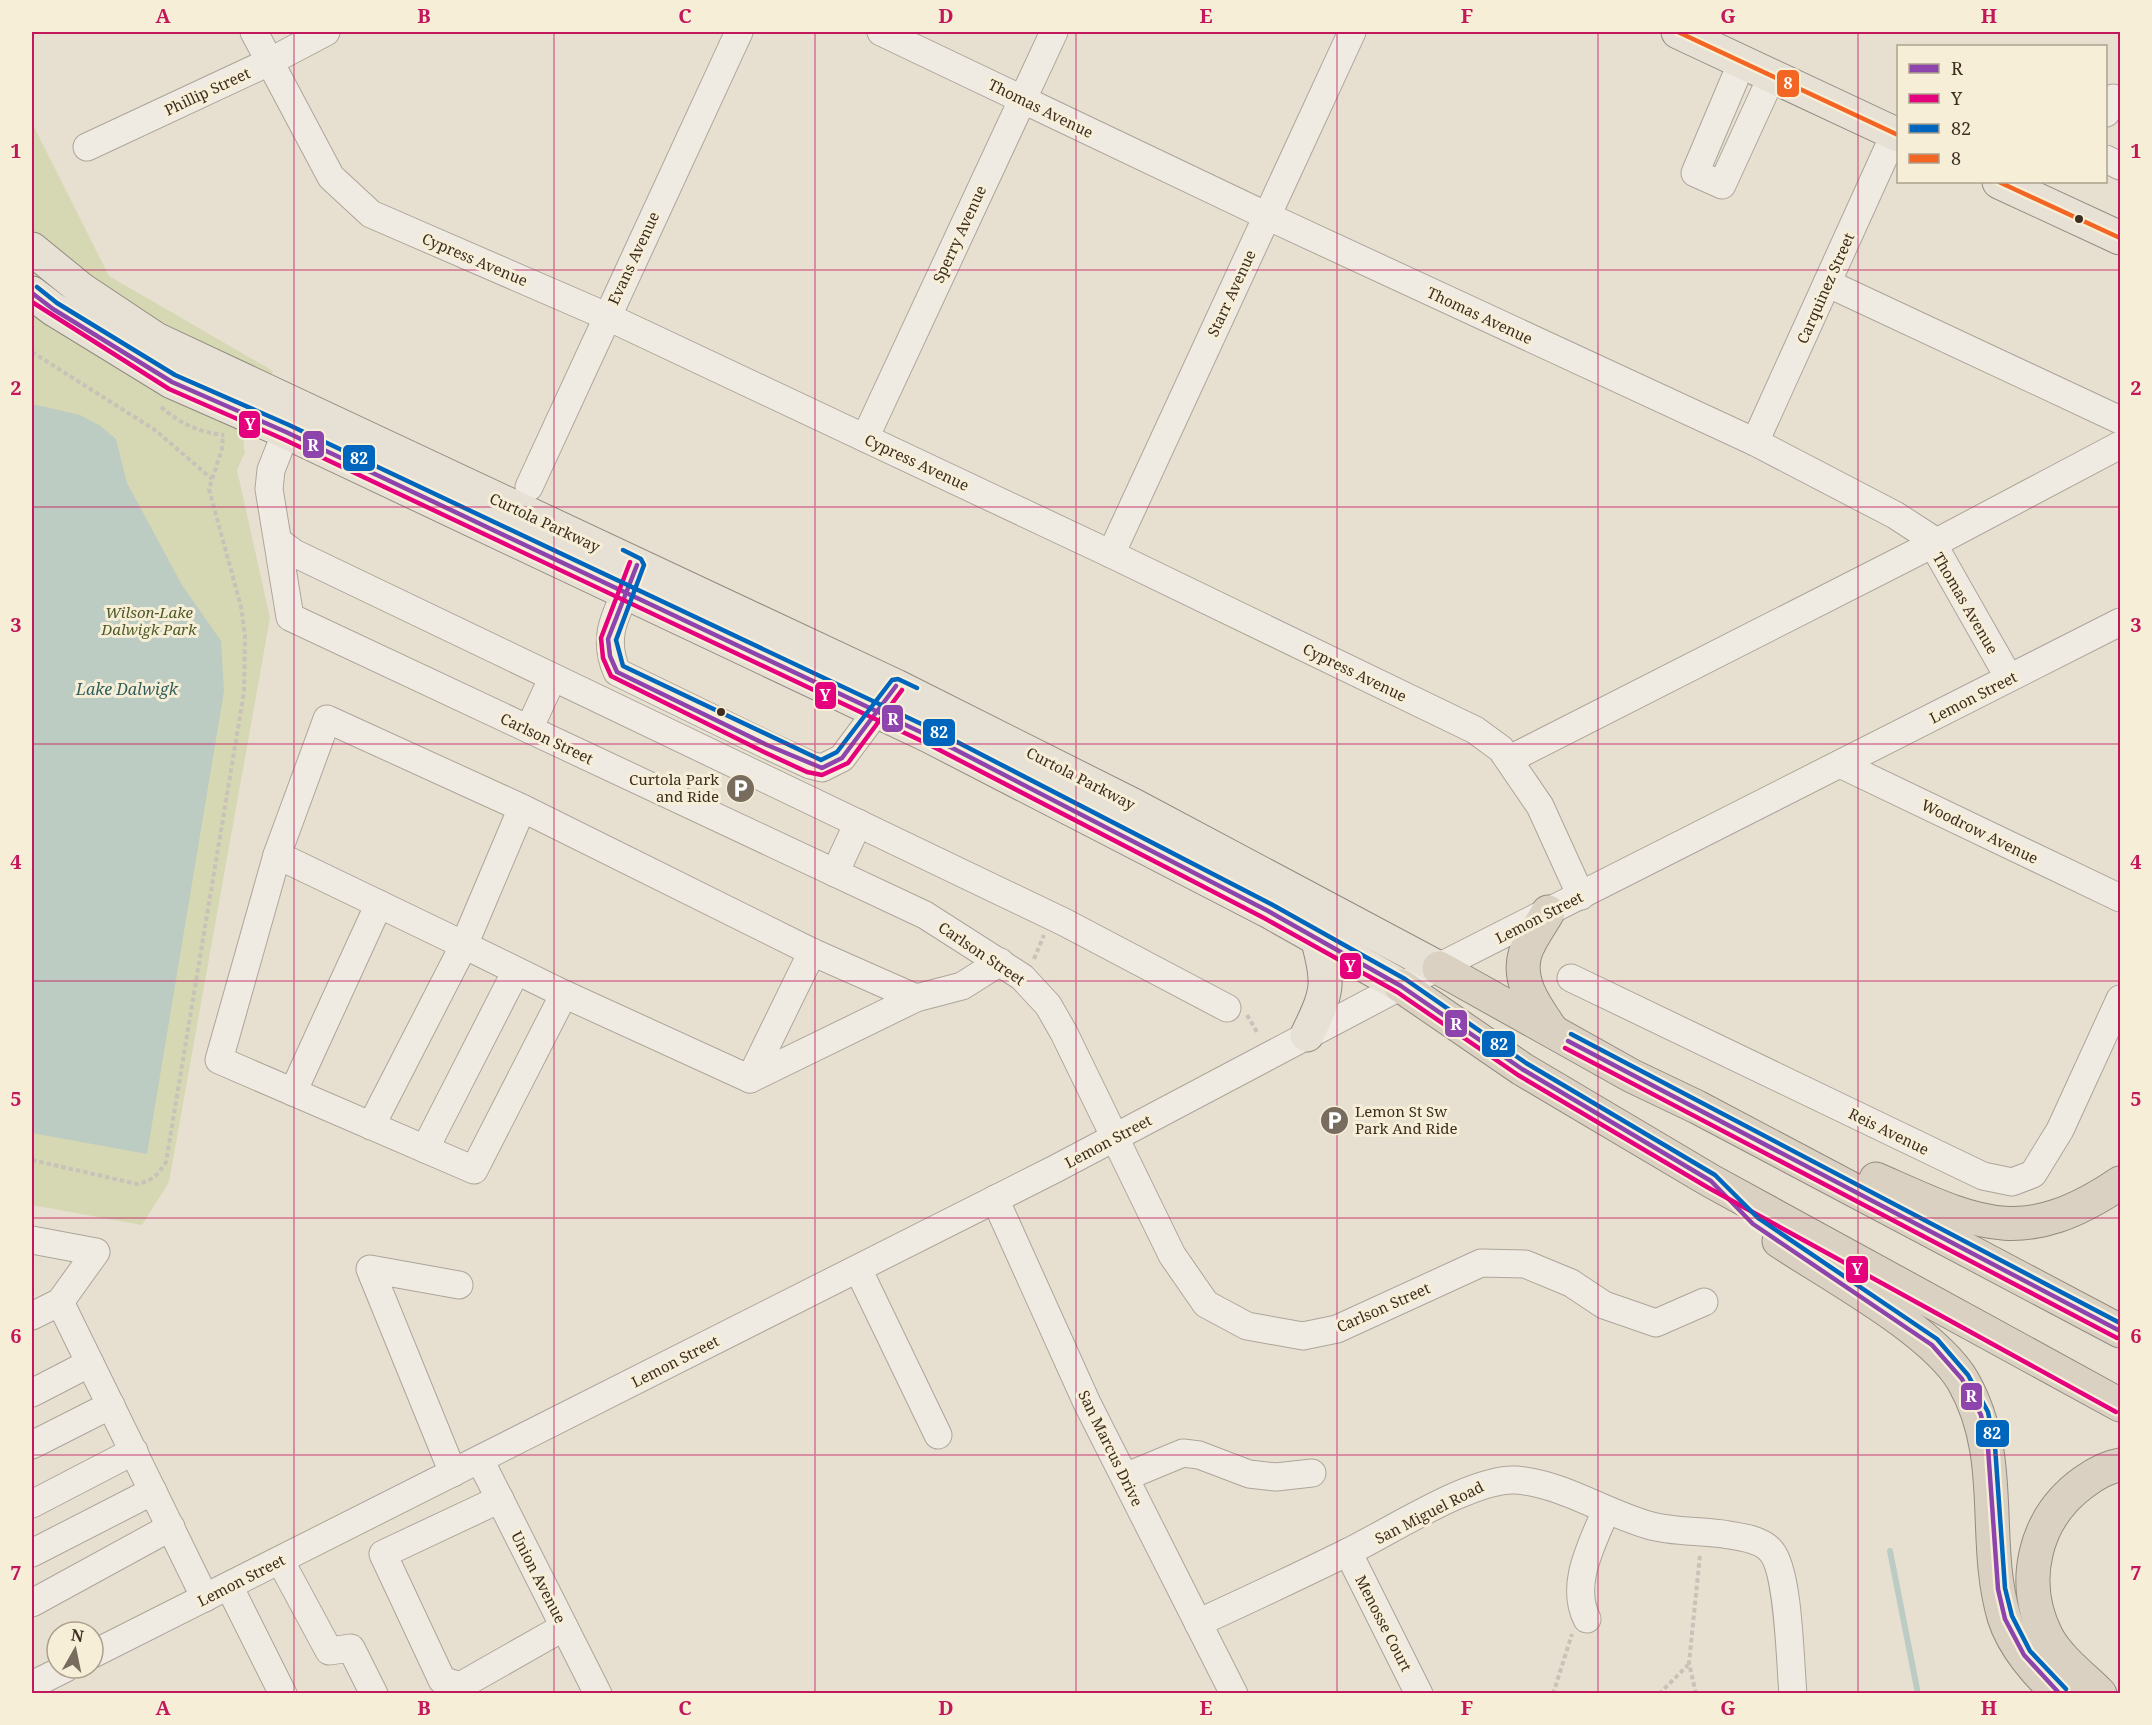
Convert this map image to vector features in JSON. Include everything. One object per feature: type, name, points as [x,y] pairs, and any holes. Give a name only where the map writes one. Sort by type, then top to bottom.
[{"type":"highway","points":[[1548,912],[1525,955],[1524,982],[1534,1004],[1554,1033]]},
{"type":"highway","name":"Curtola Parkway","points":[[1439,968],[1554,1033],[2121,1331]]},
{"type":"highway","name":"Curtola Parkway","points":[[1401,986],[1522,1069],[1711,1181],[2121,1405]]},
{"type":"highway","points":[[1775,1148],[1843,1165],[1960,1216],[1996,1224],[2031,1222],[2062,1214],[2101,1196],[2121,1183]]},
{"type":"highway","points":[[1711,1181],[1753,1224],[1932,1345],[1962,1379],[1981,1415],[1988,1448],[1998,1589],[2005,1619],[2024,1655],[2060,1694]]},
{"type":"highway","points":[[2100,1694],[2065,1660],[2047,1637],[2034,1599],[2032,1574],[2037,1543],[2050,1515],[2067,1494],[2095,1474],[2121,1465]]},
{"type":"main road","points":[[1678,32],[1897,134]]},
{"type":"main road","points":[[2001,183],[2121,238]]},
{"type":"main road","name":"Curtola Parkway","points":[[32,249],[81,289],[135,327],[637,565],[887,699],[1089,817],[1317,938],[1401,986]]},
{"type":"main road","name":"Curtola Parkway","points":[[32,292],[52,309],[150,371],[286,432],[625,595],[887,699],[1115,796],[1439,968]]},
{"type":"main road","points":[[286,432],[302,427],[352,430]]},
{"type":"main road","points":[[1307,1035],[1324,1000],[1326,984],[1327,974],[1317,938]]},
{"type":"street","name":"Cypress Avenue","points":[[254,32],[331,177],[371,214],[606,316],[1111,554],[1474,730],[1501,749],[1510,759],[1540,806],[1581,896]]},
{"type":"street","name":"Phillip Street","points":[[87,147],[269,62],[326,32]]},
{"type":"street","name":"Evans Avenue","points":[[529,487],[739,32]]},
{"type":"street","name":"Thomas Avenue","points":[[881,32],[1267,216],[1755,442],[1895,515],[1929,537],[2009,678]]},
{"type":"street","name":"Sperry Avenue","points":[[865,438],[1054,32]]},
{"type":"street","name":"Starr Avenue","points":[[1111,554],[1352,32]]},
{"type":"street","points":[[1742,62],[1695,173],[1722,185],[1772,76]]},
{"type":"street","points":[[2107,111],[2113,98],[2121,102]]},
{"type":"street","name":"Carquinez Street","points":[[1755,442],[1897,134]]},
{"type":"street","points":[[2107,159],[2121,166]]},
{"type":"street","points":[[1827,283],[2121,420]]},
{"type":"street","name":"Carlson Street","points":[[286,432],[271,470],[269,489],[290,617],[925,915],[1022,977],[1048,1005],[1064,1033],[1172,1255],[1206,1304],[1247,1326],[1303,1336],[1337,1329],[1481,1263],[1525,1264],[1571,1283],[1604,1305],[1656,1323],[1704,1302]]},
{"type":"street","points":[[1510,759],[1933,544],[2121,445]]},
{"type":"street","points":[[279,542],[294,553],[552,679],[1064,922],[1236,1010]]},
{"type":"street","points":[[637,565],[608,639],[610,656],[617,672],[634,682],[810,765],[822,768],[842,758],[887,699]]},
{"type":"street","name":"Lemon Street","points":[[105,1648],[858,1269],[1114,1138],[1401,986],[2121,622]]},
{"type":"street","points":[[529,729],[552,679]]},
{"type":"street","points":[[564,993],[474,1170],[219,1060],[277,855],[327,719],[522,808],[812,952],[916,998]]},
{"type":"street","name":"Woodrow Avenue","points":[[1840,764],[2121,898]]},
{"type":"street","points":[[371,1126],[464,945],[522,808]]},
{"type":"street","points":[[835,873],[858,823]]},
{"type":"street","points":[[277,855],[516,971],[750,1079]]},
{"type":"street","points":[[293,1092],[379,904]]},
{"type":"street","points":[[750,1079],[812,952]]},
{"type":"street","points":[[750,1079],[916,998],[962,986],[1000,962]]},
{"type":"street","points":[[425,1149],[516,971]]},
{"type":"street","name":"Reis Avenue","points":[[1571,978],[1983,1176],[2012,1182],[2033,1174],[2060,1130],[2121,999]]},
{"type":"street","name":"San Marcus Drive","points":[[995,1199],[1087,1403],[1234,1694]]},
{"type":"street","points":[[32,1240],[96,1252],[60,1302],[32,1316]]},
{"type":"street","points":[[453,1473],[370,1269],[459,1285]]},
{"type":"street","points":[[858,1269],[938,1435]]},
{"type":"street","points":[[60,1302],[205,1598]]},
{"type":"street","points":[[32,1393],[90,1363]]},
{"type":"street","points":[[32,1445],[111,1405]]},
{"type":"street","points":[[32,1504],[134,1451]]},
{"type":"street","points":[[1125,1477],[1183,1454],[1199,1455],[1249,1474],[1276,1477],[1312,1473]]},
{"type":"street","name":"Union Avenue","points":[[480,1460],[598,1694]]},
{"type":"street","name":"San Miguel Road","points":[[1198,1623],[1492,1480],[1515,1480],[1553,1486],[1605,1510],[1650,1526],[1756,1541],[1771,1551],[1782,1574],[1793,1694]]},
{"type":"street","points":[[32,1553],[153,1491]]},
{"type":"street","points":[[500,1499],[383,1554],[442,1680],[460,1686],[564,1626]]},
{"type":"street","points":[[1584,1613],[1580,1580],[1605,1510]]},
{"type":"street","points":[[32,1603],[171,1527]]},
{"type":"street","name":"Menosse Court","points":[[1348,1552],[1419,1694]]},
{"type":"street","points":[[280,1560],[330,1651],[351,1648],[374,1694]]},
{"type":"street","points":[[230,1586],[283,1694]]},
{"type":"path","points":[[32,352],[75,381],[146,423],[212,479]]},
{"type":"path","points":[[32,1160],[137,1184],[154,1177],[166,1162],[244,692],[245,636],[241,607],[209,489],[222,448],[223,435]]},
{"type":"path","points":[[1236,1010],[1257,1032]]},
{"type":"path","points":[[1696,1694],[1689,1663],[1702,1532]]},
{"type":"path","points":[[1553,1694],[1584,1613]]},
{"type":"path","points":[[1659,1694],[1689,1663]]},
{"type":"green space","name":"Wilson-Lake Dalwigk Park","points":[[32,123],[109,276],[273,371],[248,423],[243,443],[245,452],[237,470],[270,618],[169,1182],[142,1225],[32,1205]]},
{"type":"water","name":"Lake Dalwigk","points":[[32,404],[80,415],[99,425],[116,439],[127,483],[182,585],[221,641],[224,691],[147,1154],[32,1133]]},
{"type":"waterway","points":[[1890,1551],[1918,1694]]},
{"type":"transit line","name":"8","points":[[1678,32],[1897,135]]},
{"type":"transit line","name":"8","points":[[2001,183],[2120,238]]},
{"type":"transit line","name":"82","points":[[37,287],[57,303],[175,375],[289,425],[932,729],[1271,904],[1405,979],[1526,1063],[1715,1175],[1758,1218],[1937,1339],[1968,1375],[1988,1412],[1995,1446],[2005,1588],[2012,1616],[2030,1651],[2066,1689]]},
{"type":"transit line","name":"R","points":[[32,293],[53,309],[172,382],[286,432],[929,736],[1268,911],[1401,986],[1522,1069],[1711,1181],[1753,1224],[1932,1345],[1962,1379],[1981,1415],[1988,1448],[1998,1589],[2005,1619],[2024,1655],[2060,1694]]},
{"type":"transit line","name":"Y","points":[[32,302],[169,389],[283,439],[926,743],[1264,918],[1397,992],[1518,1075],[1707,1187],[2116,1412]]},
{"type":"transit line","name":"82","points":[[623,550],[641,559],[644,565],[616,640],[623,666],[821,760],[837,752],[892,680],[898,679],[917,688]]},
{"type":"transit line","name":"Y","points":[[630,562],[601,638],[603,658],[611,676],[764,752],[807,772],[822,775],[848,763],[902,690]]},
{"type":"transit line","name":"R","points":[[637,565],[608,639],[610,656],[617,672],[767,745],[822,768],[842,758],[896,686]]},
{"type":"transit line","name":"82","points":[[1571,1034],[2120,1323]]},
{"type":"transit line","name":"R","points":[[1568,1041],[2120,1331]]},
{"type":"transit line","name":"Y","points":[[1565,1048],[2117,1338]]},
{"type":"place","name":"Curtola Park and Ride","points":[[740,788]]},
{"type":"place","name":"Lemon St Sw Park And Ride","points":[[1334,1120]]}]
